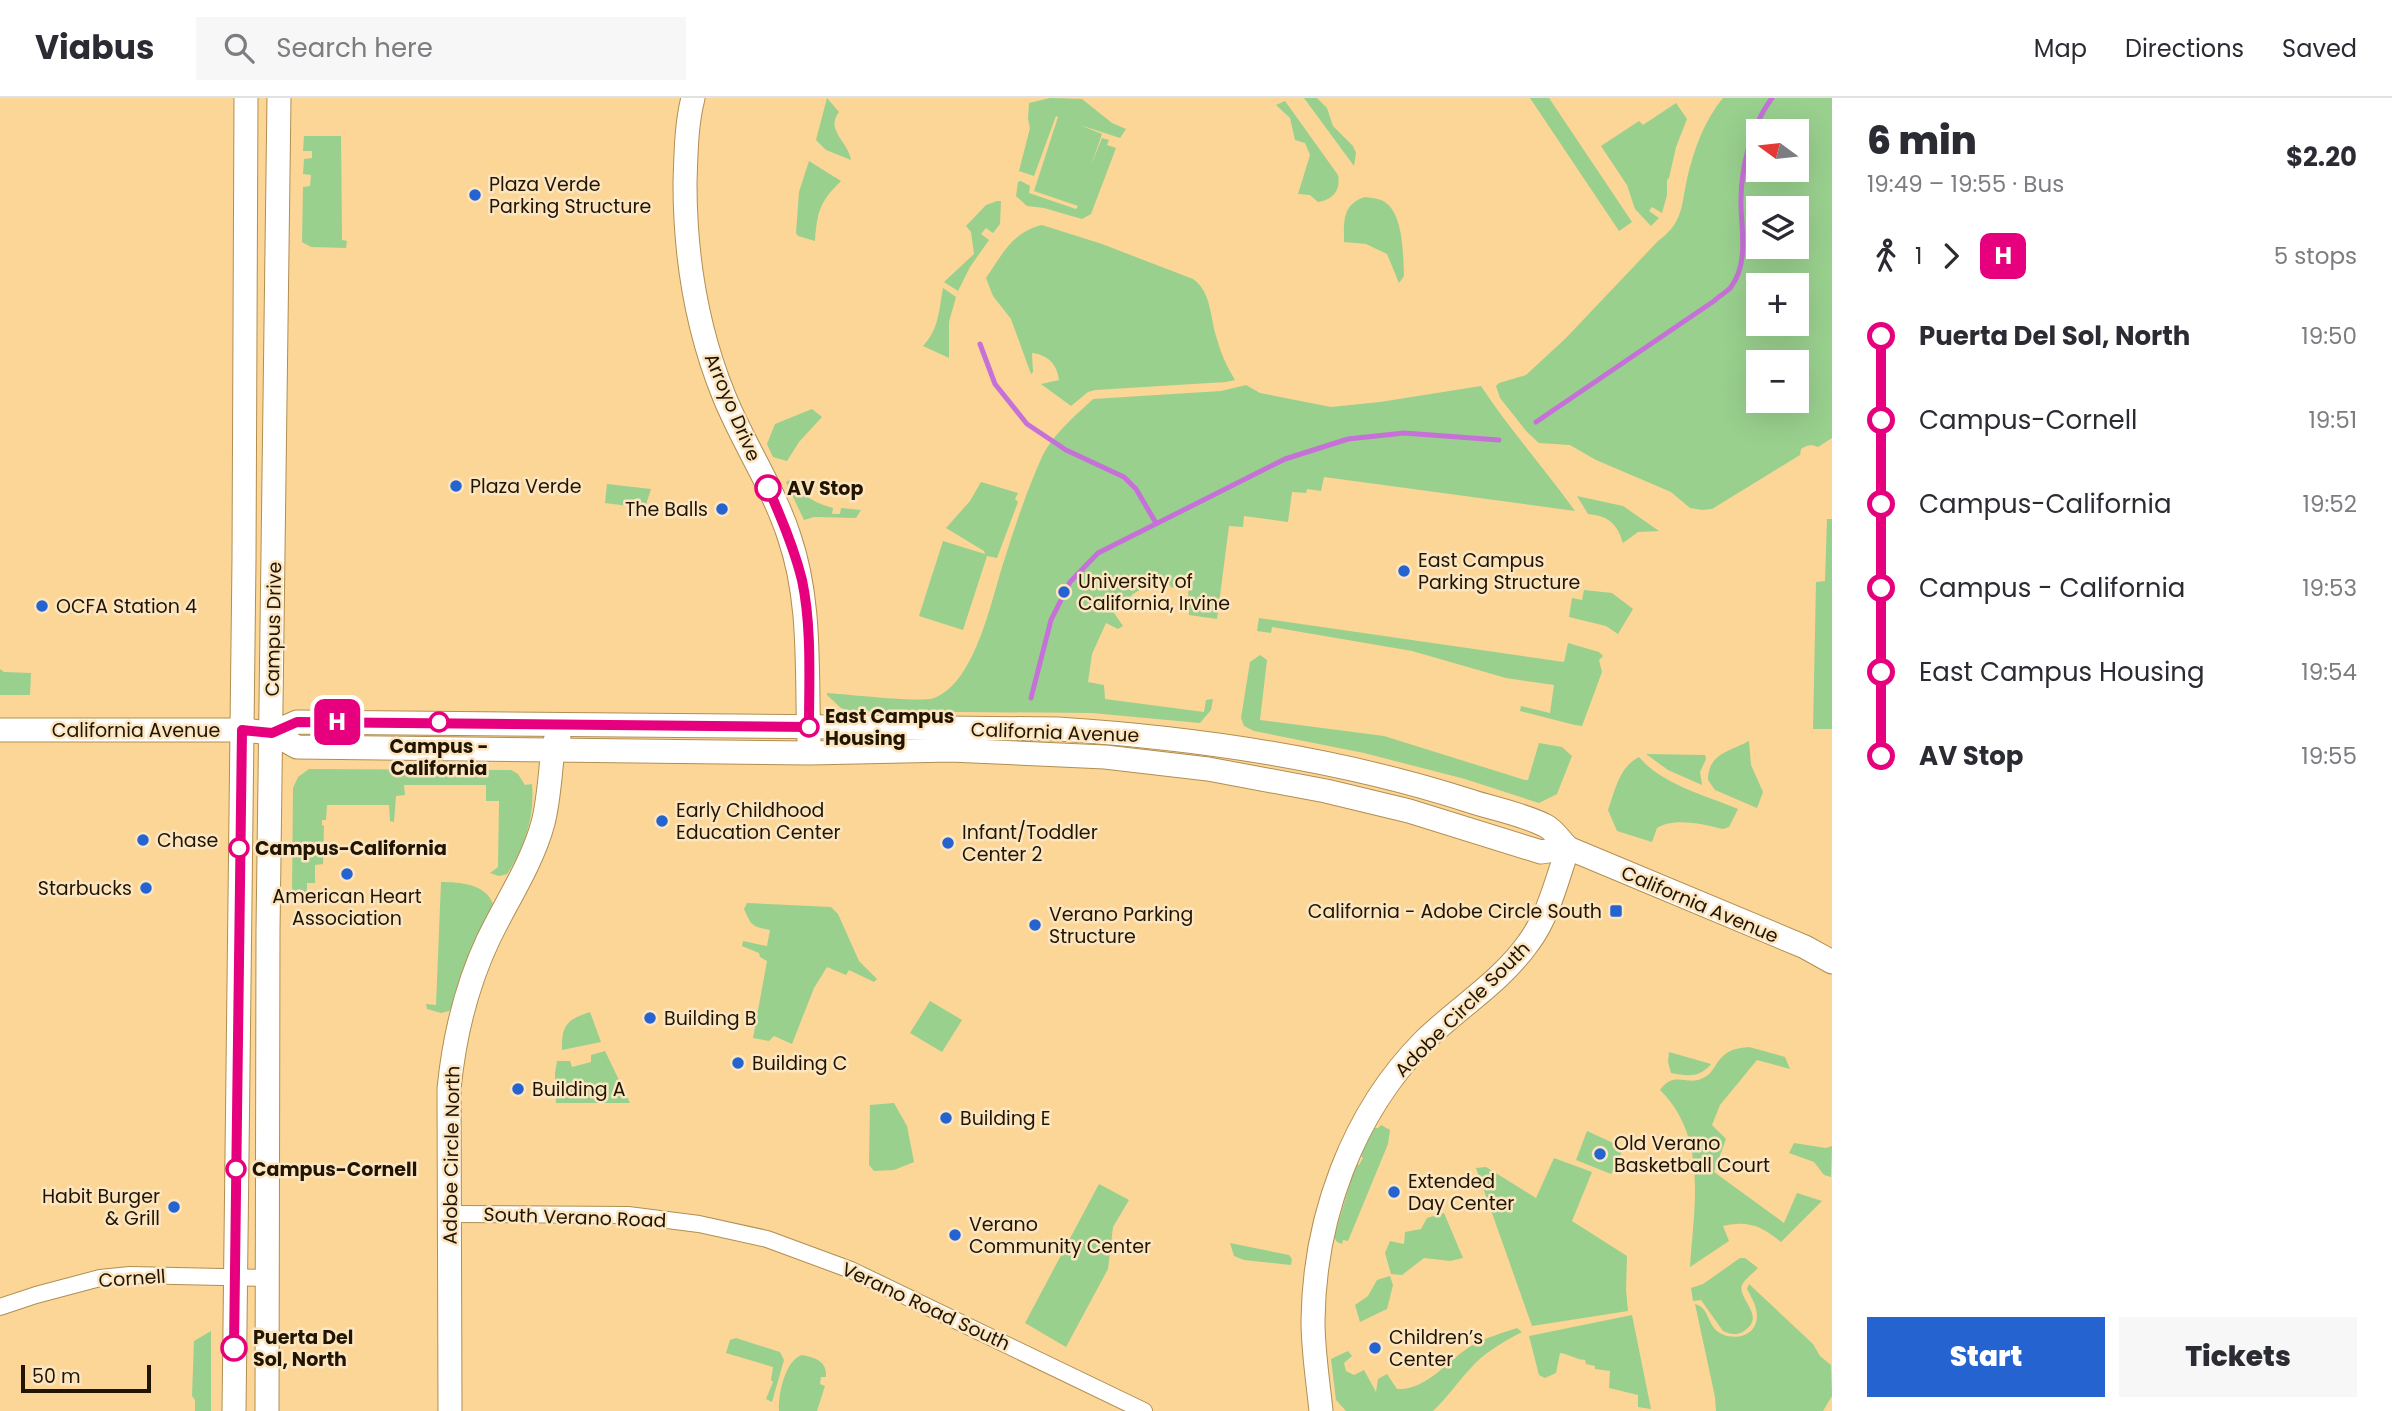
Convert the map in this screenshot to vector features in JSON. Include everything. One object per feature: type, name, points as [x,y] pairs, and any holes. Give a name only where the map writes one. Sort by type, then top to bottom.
[{"type":"main road","name":"Campus Drive","points":[[234,1411],[246,98]]},
{"type":"main road","name":"Campus Drive","points":[[267,1411],[268,931],[279,98]]},
{"type":"main road","name":"Arroyo Drive","points":[[693,98],[685,150],[685,202],[695,303],[707,349],[725,397],[789,534],[802,583],[807,627],[810,753]]},
{"type":"main road","name":"California Avenue","points":[[272,733],[297,722],[1058,729],[1137,734],[1227,746],[1316,761],[1439,791],[1548,826],[1568,848],[1805,947],[1832,962]]},
{"type":"main road","points":[[553,749],[555,741],[561,738],[642,738],[663,725]]},
{"type":"main road","name":"California Avenue","points":[[0,730],[242,730],[272,733],[297,747],[810,753],[951,750],[1105,757],[1208,769],[1326,791],[1409,811],[1541,852],[1568,848]]},
{"type":"main road","name":"Adobe Circle North","points":[[450,1411],[449,1089],[458,1030],[469,987],[487,943],[543,824],[553,749]]},
{"type":"main road","name":"Adobe Circle South","points":[[1321,1411],[1315,1365],[1314,1293],[1319,1250],[1346,1160],[1382,1092],[1408,1059],[1424,1041],[1514,961],[1530,941],[1544,917],[1568,848]]},
{"type":"street","name":"South Verano Road","points":[[450,1214],[628,1215],[699,1224]]},
{"type":"street","name":"Verano Road South","points":[[699,1224],[767,1239],[834,1263],[1144,1411]]},
{"type":"street","name":"Cornell","points":[[0,1307],[100,1278],[130,1275],[267,1278]]},
{"type":"green space","points":[[827,98],[839,112],[835,118],[836,130],[851,160],[826,150],[816,140]]},
{"type":"green space","points":[[1050,98],[1082,99],[1112,123],[1126,129],[1120,138],[1080,125],[1102,134],[1091,166],[1102,138],[1109,140],[1107,145],[1116,148],[1091,214],[1082,219],[1027,206],[1016,196],[1018,182],[1021,181],[1030,186],[1029,193],[1076,209],[1078,206],[1034,191],[1058,117],[1056,116],[1034,176],[1019,171],[1030,128],[1029,103]]},
{"type":"green space","points":[[1304,98],[1317,98],[1327,108],[1333,126],[1353,146],[1356,153],[1354,166]]},
{"type":"green space","points":[[1530,98],[1549,98],[1632,222],[1619,231]]},
{"type":"green space","points":[[1723,98],[1832,98],[1832,438],[1818,447],[1811,445],[1801,449],[1800,455],[1712,509],[1702,510],[1690,508],[1671,492],[1596,460],[1570,445],[1539,443],[1500,398],[1496,386],[1526,375],[1566,338],[1672,228],[1680,214],[1696,146]]},
{"type":"green space","points":[[1285,101],[1338,175],[1337,190],[1328,199],[1318,202],[1310,195],[1298,194],[1310,155],[1305,143],[1295,140],[1290,118],[1276,105]]},
{"type":"green space","points":[[1676,103],[1687,119],[1667,180],[1667,195],[1662,213],[1652,207],[1649,211],[1659,218],[1651,226],[1635,209],[1627,185],[1601,146],[1639,121],[1643,125]]},
{"type":"green space","points":[[304,136],[341,136],[342,240],[347,241],[346,248],[311,247],[302,242],[303,187],[310,186],[311,175],[303,174],[304,159],[312,158],[312,151],[303,151]]},
{"type":"green space","points":[[809,161],[841,181],[828,195],[821,208],[815,241],[796,233],[799,192]]},
{"type":"green space","points":[[1365,197],[1379,199],[1389,205],[1398,222],[1404,276],[1399,283],[1387,254],[1366,244],[1344,242],[1348,209],[1357,200]]},
{"type":"green space","points":[[1001,201],[1000,224],[993,233],[986,228],[981,234],[989,240],[970,267],[958,291],[944,282],[974,254],[971,232],[966,226],[986,205]]},
{"type":"green space","points":[[1042,225],[1102,244],[1193,279],[1207,298],[1220,350],[1235,380],[1095,390],[1088,392],[1071,406],[1041,384],[1059,380],[1056,370],[1047,358],[1032,353],[1031,374],[1011,319],[993,296],[986,278],[1015,239]]},
{"type":"green space","points":[[943,288],[956,297],[949,322],[949,358],[923,346],[935,326]]},
{"type":"green space","points":[[1246,385],[1260,393],[1331,407],[1481,386],[1575,511],[1324,477],[1321,491],[1307,489],[1306,493],[1292,492],[1288,522],[1244,516],[1243,527],[1229,526],[1217,619],[1189,615],[1188,587],[1182,580],[1172,588],[1163,576],[1133,594],[1114,613],[1123,626],[1118,629],[1106,623],[1092,654],[1088,682],[1104,685],[1105,699],[1204,712],[1206,700],[1213,699],[1211,710],[1200,723],[1092,713],[849,711],[841,708],[827,695],[934,698],[948,689],[960,676],[971,659],[987,619],[1016,524],[1041,459],[1057,434],[1093,399],[1221,391]]},
{"type":"green space","points":[[812,409],[822,417],[799,442],[787,461],[773,457],[767,444],[775,424]]},
{"type":"green space","points":[[790,480],[809,498],[833,508],[832,514],[840,514],[841,508],[861,510],[856,518],[814,517],[804,520],[786,482]]},
{"type":"green space","points":[[981,482],[1018,493],[1015,499],[1018,502],[997,558],[987,556],[963,630],[919,616],[943,541],[985,554],[946,528],[970,501]]},
{"type":"green space","points":[[607,484],[651,489],[645,508],[605,503]]},
{"type":"green space","points":[[1577,496],[1623,506],[1659,531],[1638,532],[1623,543],[1615,526],[1606,519],[1588,514]]},
{"type":"green space","points":[[1827,519],[1832,519],[1832,729],[1813,729],[1816,582],[1825,581]]},
{"type":"green space","points":[[1584,590],[1612,593],[1633,609],[1618,634],[1606,626],[1569,617],[1572,598],[1582,600]]},
{"type":"green space","points":[[1259,618],[1564,662],[1568,643],[1599,652],[1603,656],[1599,660],[1602,672],[1582,726],[1575,725],[1520,711],[1521,706],[1550,713],[1554,685],[1506,678],[1412,651],[1272,627],[1271,633],[1257,631]]},
{"type":"green space","points":[[1260,655],[1267,660],[1260,720],[1384,736],[1525,780],[1528,780],[1539,743],[1562,747],[1572,756],[1557,794],[1539,803],[1465,779],[1364,753],[1254,731],[1244,726],[1241,718],[1250,662]]},
{"type":"green space","points":[[0,669],[4,672],[31,673],[30,695],[0,695]]},
{"type":"green space","points":[[1749,741],[1751,765],[1763,792],[1757,808],[1715,790],[1708,780],[1709,771],[1716,758]]},
{"type":"green space","points":[[1646,754],[1705,755],[1700,772],[1702,785],[1668,770]]},
{"type":"green space","points":[[1639,757],[1672,782],[1738,809],[1729,827],[1723,829],[1689,822],[1672,823],[1657,828],[1652,842],[1617,831],[1608,810],[1622,773]]},
{"type":"green space","points":[[309,769],[511,770],[518,774],[525,785],[532,784],[532,807],[524,842],[507,874],[499,876],[490,873],[498,867],[499,801],[486,801],[486,785],[404,785],[405,795],[396,796],[394,822],[390,821],[389,805],[327,805],[326,820],[322,820],[323,864],[315,865],[315,883],[307,883],[307,893],[292,893],[293,788],[298,777]]},
{"type":"green space","points":[[441,882],[478,888],[490,897],[493,904],[476,940],[454,1004],[449,1011],[441,1013],[427,1009],[426,1004],[436,1005]]},
{"type":"green space","points":[[747,903],[831,907],[838,914],[859,961],[877,979],[874,982],[849,970],[846,975],[827,967],[814,988],[792,1044],[774,1036],[769,1041],[753,1038],[767,961],[760,957],[759,953],[742,946],[743,941],[767,946],[770,930],[751,922],[744,909]]},
{"type":"green space","points":[[930,1001],[962,1020],[942,1052],[910,1033]]},
{"type":"green space","points":[[590,1012],[601,1042],[562,1050],[567,1024]]},
{"type":"green space","points":[[1749,1047],[1785,1057],[1790,1069],[1757,1060],[1720,1105],[1712,1125],[1726,1139],[1714,1172],[1784,1223],[1797,1193],[1822,1201],[1781,1242],[1767,1232],[1747,1224],[1723,1226],[1729,1241],[1690,1267],[1695,1197],[1692,1151],[1686,1129],[1660,1090],[1671,1081],[1699,1080],[1710,1073],[1726,1054],[1735,1049]]},
{"type":"green space","points":[[605,1051],[630,1103],[556,1103],[557,1061],[570,1061],[572,1067],[591,1062],[591,1055]]},
{"type":"green space","points":[[1669,1052],[1711,1064],[1698,1074],[1671,1073]]},
{"type":"green space","points":[[894,1103],[907,1126],[914,1162],[894,1170],[874,1171],[869,1165],[870,1105]]},
{"type":"green space","points":[[1381,1125],[1390,1130],[1388,1144],[1348,1241],[1343,1240],[1342,1244],[1334,1237],[1356,1164],[1359,1165],[1363,1158],[1360,1155],[1375,1128]]},
{"type":"green space","name":"Old Verano Basketball Court","points":[[1587,1131],[1624,1148],[1611,1174],[1576,1160]]},
{"type":"green space","points":[[1794,1143],[1826,1148],[1832,1146],[1831,1177],[1824,1175],[1814,1162],[1789,1153]]},
{"type":"green space","points":[[1554,1158],[1592,1172],[1572,1221],[1627,1256],[1628,1311],[1532,1326],[1476,1168],[1486,1167],[1536,1198]]},
{"type":"green space","points":[[1099,1184],[1129,1200],[1113,1227],[1108,1269],[1066,1347],[1025,1323]]},
{"type":"green space","points":[[1444,1213],[1463,1258],[1450,1261],[1424,1258],[1402,1275],[1391,1274],[1385,1253],[1390,1241],[1404,1244],[1405,1232],[1421,1229],[1427,1218]]},
{"type":"green space","points":[[1230,1243],[1289,1255],[1292,1259],[1291,1265],[1244,1260],[1234,1256]]},
{"type":"green space","points":[[1740,1258],[1745,1258],[1758,1268],[1742,1285],[1743,1296],[1753,1319],[1744,1331],[1734,1334],[1723,1331],[1701,1300],[1693,1301],[1691,1288],[1703,1284]]},
{"type":"green space","points":[[1390,1276],[1393,1285],[1387,1309],[1360,1322],[1355,1305],[1368,1296],[1377,1280]]},
{"type":"green space","points":[[1749,1284],[1813,1344],[1820,1356],[1831,1365],[1832,1396],[1823,1411],[1716,1411],[1695,1304],[1703,1309],[1720,1333],[1734,1337],[1747,1334],[1752,1330],[1757,1317],[1755,1304],[1747,1289]]},
{"type":"green space","points":[[1632,1315],[1651,1409],[1638,1407],[1638,1395],[1609,1388],[1610,1371],[1595,1369],[1595,1366],[1586,1364],[1585,1360],[1567,1354],[1560,1353],[1556,1373],[1545,1378],[1539,1375],[1529,1336]]},
{"type":"green space","points":[[1517,1328],[1522,1332],[1481,1358],[1433,1411],[1346,1411],[1336,1400],[1331,1359],[1348,1351],[1352,1356],[1344,1363],[1346,1371],[1354,1375],[1364,1370],[1376,1392],[1378,1379],[1387,1374],[1397,1389],[1408,1388],[1436,1374],[1471,1346]]},
{"type":"green space","points":[[211,1331],[211,1411],[195,1411],[195,1400],[192,1396],[194,1341]]},
{"type":"green space","points":[[736,1338],[780,1352],[784,1360],[772,1402],[766,1399],[773,1382],[773,1367],[726,1353],[730,1340]]},
{"type":"green space","points":[[802,1355],[820,1361],[825,1367],[826,1377],[821,1377],[820,1384],[825,1386],[817,1411],[779,1411],[781,1388],[787,1371],[796,1358]]},
{"type":"waterway","points":[[1536,422],[1731,287],[1742,258],[1741,193],[1748,150],[1758,122],[1772,98]]},
{"type":"waterway","points":[[980,344],[995,384],[1027,424],[1066,450],[1124,477],[1136,489],[1156,523]]},
{"type":"waterway","points":[[1031,698],[1051,620],[1070,582],[1098,553],[1285,459],[1348,439],[1404,433],[1499,440]]},
{"type":"bus line","name":"H","points":[[234,1348],[242,730],[272,733],[297,722],[809,727],[807,627],[802,583],[789,534],[768,488]]},
{"type":"place","name":"Plaza Verde Parking Structure","points":[[475,195]]},
{"type":"place","name":"Plaza Verde","points":[[456,486]]},
{"type":"place","name":"AV Stop","points":[[768,488]]},
{"type":"place","name":"The Balls","points":[[722,509]]},
{"type":"place","name":"East Campus Parking Structure","points":[[1404,571]]},
{"type":"place","name":"University of California, Irvine","points":[[1064,592]]},
{"type":"place","name":"OCFA Station 4","points":[[42,606]]},
{"type":"place","name":"Campus - California","points":[[439,722]]},
{"type":"place","name":"East Campus Housing","points":[[809,727]]},
{"type":"place","name":"Early Childhood Education Center","points":[[662,821]]},
{"type":"place","name":"Chase","points":[[143,840]]},
{"type":"place","name":"Infant/Toddler Center 2","points":[[948,843]]},
{"type":"place","name":"Campus-California","points":[[239,848]]},
{"type":"place","name":"American Heart Association","points":[[347,874]]},
{"type":"place","name":"Starbucks","points":[[146,888]]},
{"type":"place","name":"California - Adobe Circle South","points":[[1616,911]]},
{"type":"place","name":"Verano Parking Structure","points":[[1035,925]]},
{"type":"place","name":"Building B","points":[[650,1018]]},
{"type":"place","name":"Building C","points":[[738,1063]]},
{"type":"place","name":"Building A","points":[[518,1089]]},
{"type":"place","name":"Building E","points":[[946,1118]]},
{"type":"place","name":"Old Verano Basketball Court","points":[[1600,1154]]},
{"type":"place","name":"Campus-Cornell","points":[[236,1169]]},
{"type":"place","name":"Extended Day Center","points":[[1394,1192]]},
{"type":"place","name":"Habit Burger & Grill","points":[[174,1207]]},
{"type":"place","name":"Verano Community Center","points":[[955,1235]]},
{"type":"place","name":"Puerta Del Sol, North","points":[[234,1348]]},
{"type":"place","name":"Children’s Center","points":[[1375,1348]]}]
